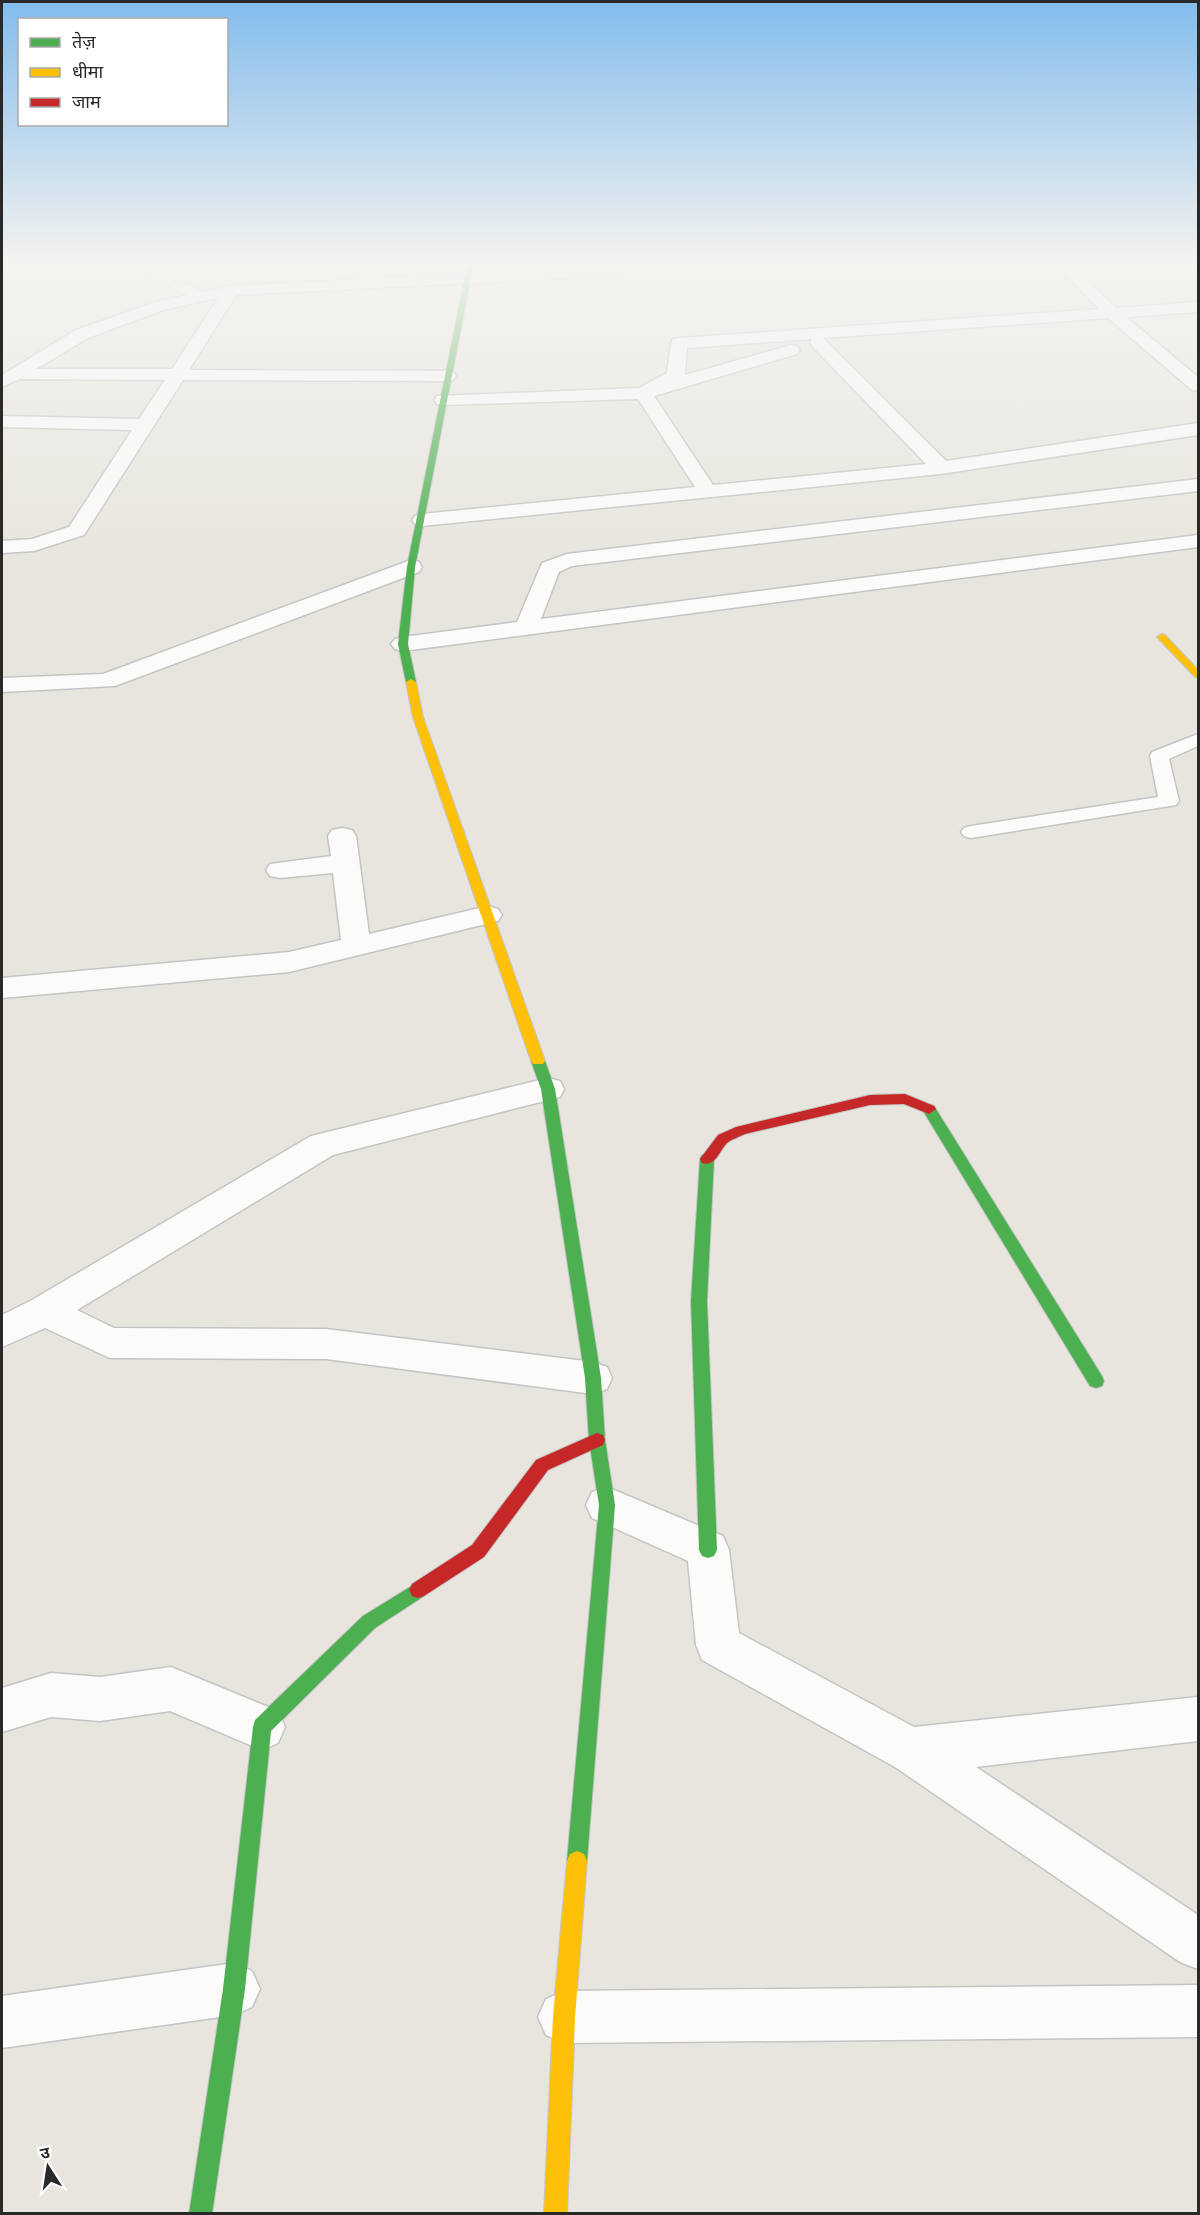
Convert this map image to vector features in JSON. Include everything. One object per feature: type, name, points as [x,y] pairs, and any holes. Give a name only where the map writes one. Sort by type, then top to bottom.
[{"type":"street","points":[[7,378],[30,364]]},
{"type":"street","points":[[2,547],[34,545],[77,531],[182,364]]},
{"type":"street","points":[[450,364],[422,520],[411,567],[403,644],[418,717],[548,1089],[593,1378],[597,1440],[607,1505],[564,2017],[555,2214]]},
{"type":"street","points":[[643,393],[676,375],[677,364]]},
{"type":"street","points":[[442,400],[643,393],[737,364]]},
{"type":"street","points":[[847,364],[940,468]]},
{"type":"street","points":[[1172,364],[1198,386]]},
{"type":"street","points":[[7,378],[176,374],[447,376]]},
{"type":"street","points":[[643,393],[708,492]]},
{"type":"street","points":[[2,421],[144,425]]},
{"type":"street","points":[[422,520],[940,468],[1198,429]]},
{"type":"street","points":[[526,628],[550,568],[567,560],[1198,485]]},
{"type":"street","points":[[403,644],[1198,541]]},
{"type":"street","points":[[2,685],[106,681],[411,567]]},
{"type":"street","points":[[1162,637],[1198,675]]},
{"type":"street","points":[[280,870],[344,849],[356,945]]},
{"type":"street","points":[[2,988],[289,962],[488,915]]},
{"type":"street","points":[[2,1332],[45,1311],[323,1145],[548,1089]]},
{"type":"street","points":[[1096,1380],[932,1110],[905,1099],[870,1100],[741,1130],[723,1139],[707,1159],[699,1301],[708,1550],[718,1645],[911,1751],[1198,1944]]},
{"type":"street","points":[[45,1311],[110,1343],[326,1344],[593,1378]]},
{"type":"street","points":[[200,2214],[234,1989],[262,1727],[369,1622],[478,1551],[542,1465],[597,1440]]},
{"type":"street","points":[[607,1505],[708,1550]]},
{"type":"street","points":[[2,1710],[51,1695],[100,1699],[171,1689],[262,1727]]},
{"type":"street","points":[[911,1751],[1198,1719]]},
{"type":"street","points":[[2,2022],[234,1989]]},
{"type":"street","points":[[564,2017],[1198,2011]]},
{"type":"lane","points":[[971,832],[1169,801],[1159,756],[1198,740]]},
{"type":"traffic: fast","points":[[411,682],[403,644],[411,567],[451,364]]},
{"type":"traffic: fast","points":[[538,1061],[548,1089],[593,1378],[597,1440],[607,1505],[577,1861]]},
{"type":"traffic: fast","points":[[929,1109],[1096,1381]]},
{"type":"traffic: fast","points":[[707,1159],[699,1301],[708,1550]]},
{"type":"traffic: fast","points":[[200,2214],[234,1989],[262,1727],[369,1622],[418,1590]]},
{"type":"traffic: slow","points":[[1162,637],[1198,675]]},
{"type":"traffic: slow","points":[[411,682],[418,717],[538,1061]]},
{"type":"traffic: slow","points":[[555,2214],[564,2017],[577,1861]]},
{"type":"traffic: jam","points":[[707,1159],[723,1139],[741,1130],[870,1100],[905,1099],[929,1109]]},
{"type":"traffic: jam","points":[[418,1590],[478,1551],[542,1465],[597,1440]]}]
